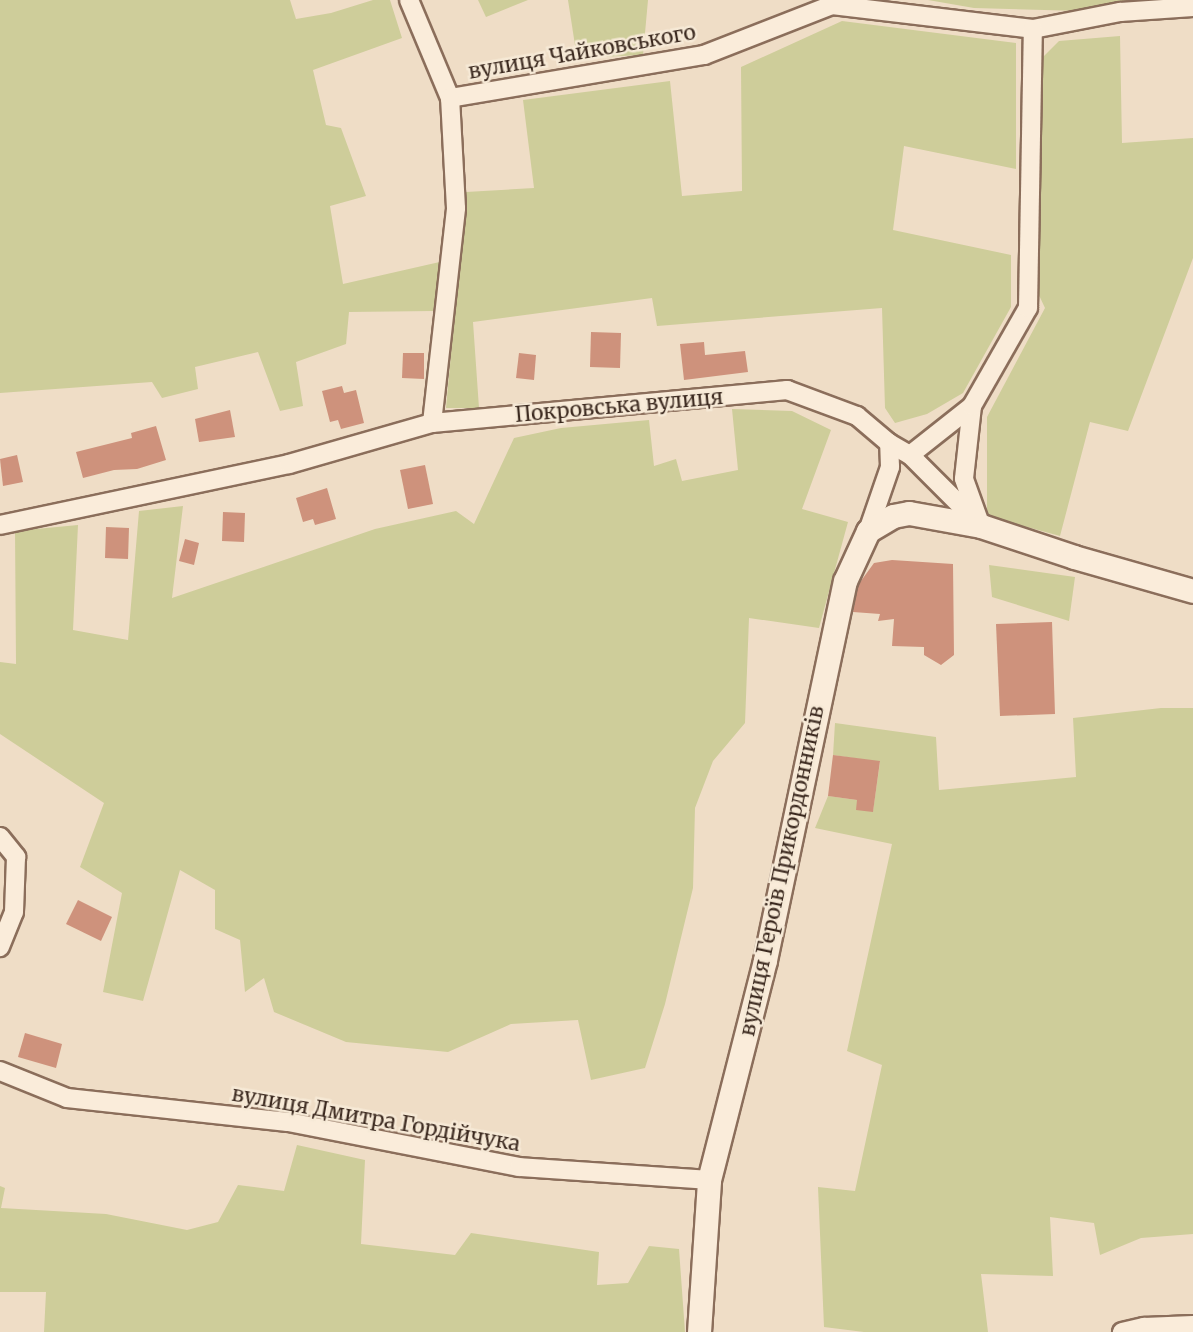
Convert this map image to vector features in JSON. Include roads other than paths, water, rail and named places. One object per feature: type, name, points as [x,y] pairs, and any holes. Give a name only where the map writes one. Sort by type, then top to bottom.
[{"type":"street","name":"вулиця Чайковського","points":[[409,0],[450,98],[704,55],[826,2],[1033,29],[1120,12],[1193,7]]},
{"type":"street","points":[[910,455],[972,405],[1028,309],[1033,29]]},
{"type":"street","points":[[432,423],[456,208],[450,98]]},
{"type":"street","name":"Покровська вулиця","points":[[0,525],[289,464],[432,423],[787,390],[857,416],[889,443],[910,455],[981,526],[1074,557],[1193,590]]},
{"type":"street","points":[[972,405],[964,479],[981,526]]},
{"type":"street","points":[[868,531],[890,467],[889,443]]},
{"type":"street","points":[[868,531],[892,516],[909,513],[981,526]]},
{"type":"street","name":"вулиця Героїв Прикордонників","points":[[699,1332],[709,1180],[765,960],[845,581],[868,531]]},
{"type":"street","points":[[0,837],[16,857],[15,912],[0,947]]},
{"type":"street","name":"вулиця Дмитра Гордійчука","points":[[0,1071],[67,1098],[288,1122],[519,1167],[709,1180]]},
{"type":"street","points":[[1122,1332],[1144,1327],[1193,1325]]}]
